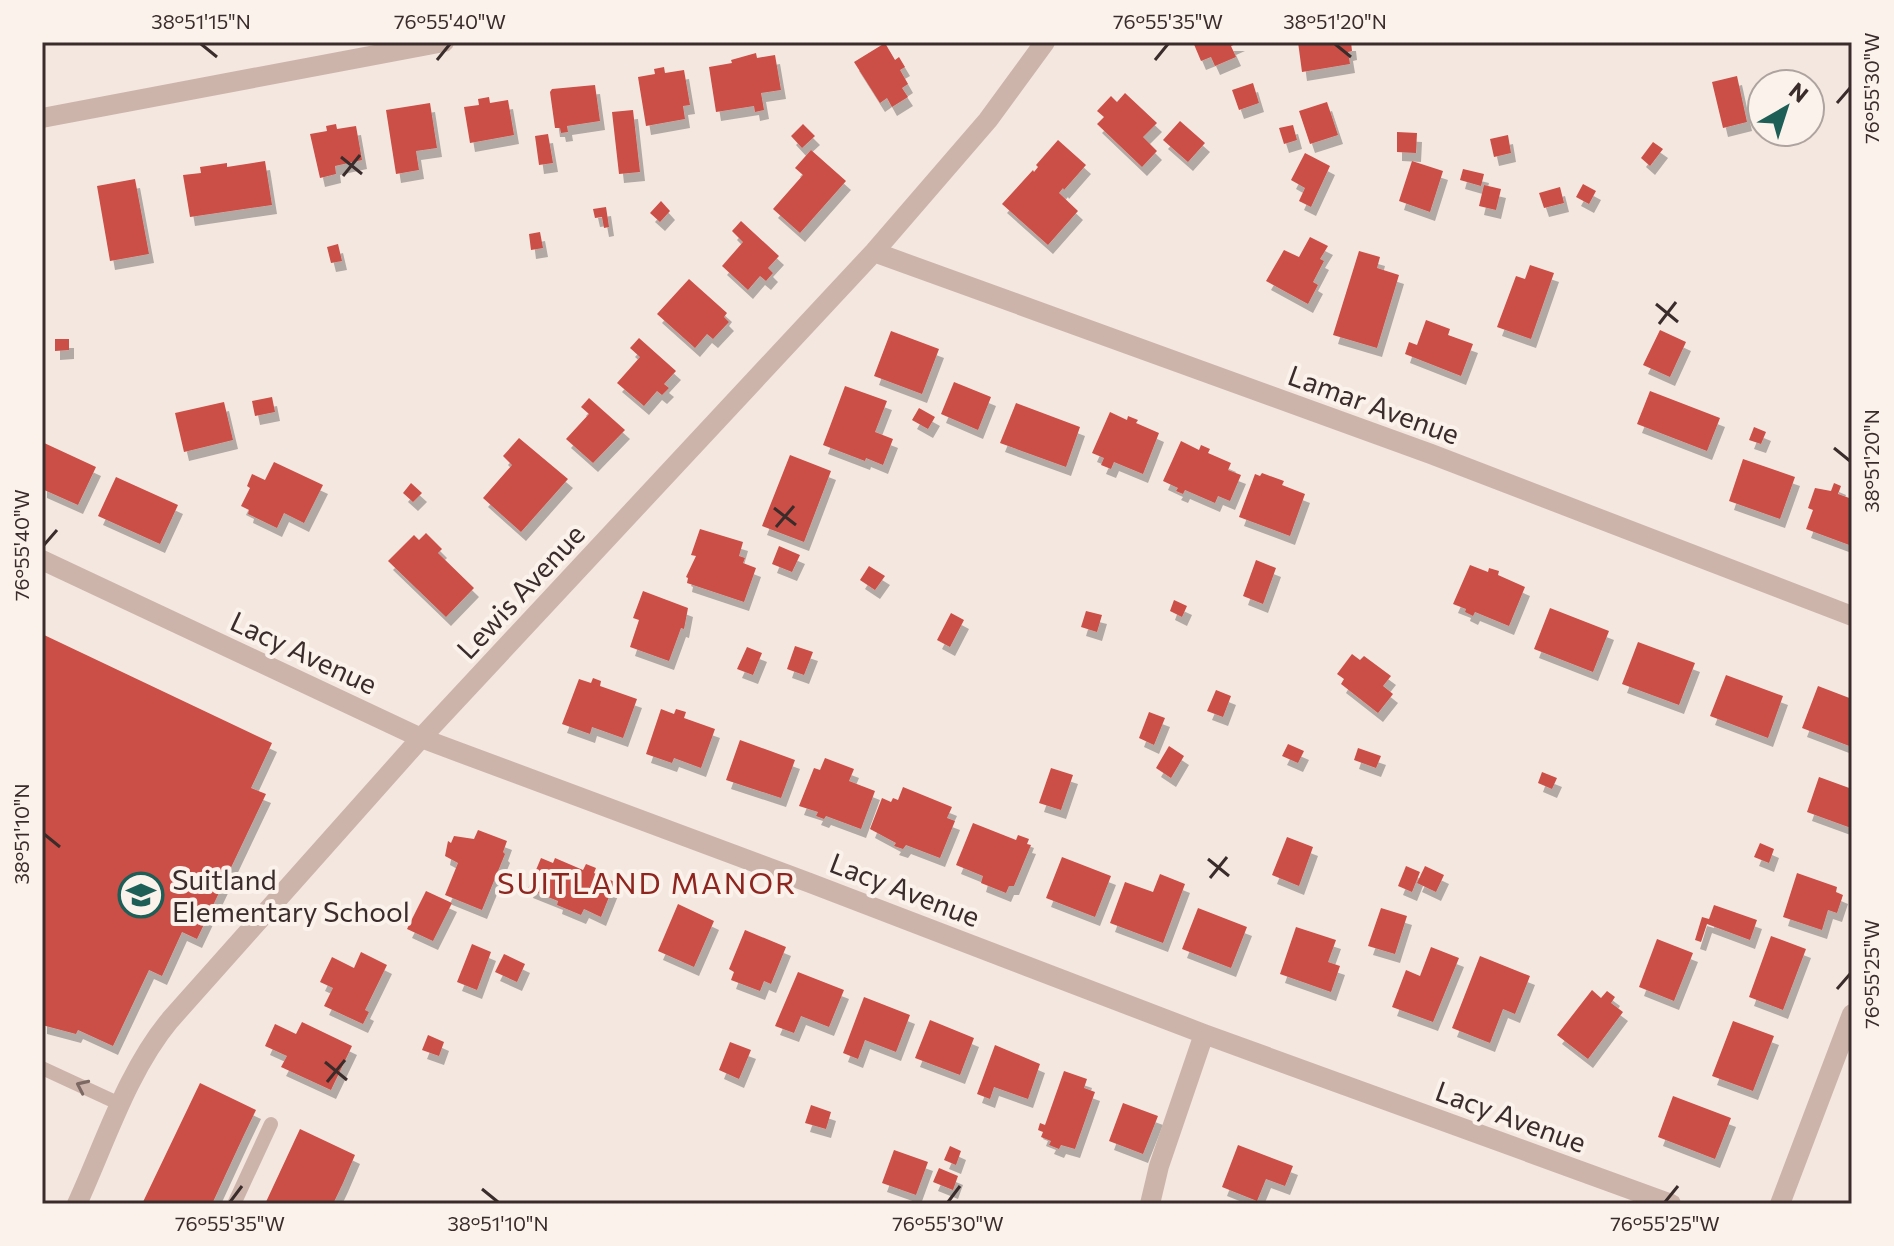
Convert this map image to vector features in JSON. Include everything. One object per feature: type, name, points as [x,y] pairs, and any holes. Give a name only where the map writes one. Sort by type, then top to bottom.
[{"type":"street","points":[[42,118],[444,42]]},
{"type":"street","name":"Lewis Avenue","points":[[77,1204],[138,1069],[163,1028],[421,738],[874,252],[988,120],[1045,42]]},
{"type":"street","name":"Lamar Avenue","points":[[874,252],[1431,454],[1852,616]]},
{"type":"street","name":"Lacy Avenue","points":[[42,560],[421,738],[1204,1034],[1671,1204]]},
{"type":"street","points":[[1780,1204],[1852,1014]]},
{"type":"street","points":[[1150,1204],[1159,1166],[1204,1034]]},
{"type":"lane","points":[[42,1068],[122,1105]]},
{"type":"lane","points":[[234,1204],[271,1124]]},
{"type":"building","points":[[1193,42],[1240,42],[1231,46],[1236,57],[1215,66],[1211,57],[1201,61]]},
{"type":"building","points":[[1298,42],[1351,42],[1352,51],[1348,52],[1350,64],[1302,72]]},
{"type":"building","points":[[885,43],[895,60],[899,57],[905,67],[900,70],[908,84],[902,88],[908,97],[892,107],[887,98],[880,103],[854,62]]},
{"type":"building","points":[[756,53],[757,58],[775,55],[781,90],[761,93],[764,110],[755,112],[754,106],[716,112],[709,67],[732,63],[731,60]]},
{"type":"building","points":[[664,67],[665,73],[684,70],[690,105],[683,106],[685,119],[646,126],[638,77],[655,74],[654,69]]},
{"type":"building","points":[[1737,76],[1746,122],[1723,128],[1712,82]]},
{"type":"building","points":[[1253,83],[1259,103],[1239,110],[1232,90]]},
{"type":"building","points":[[595,85],[600,121],[567,126],[568,132],[561,133],[560,128],[555,128],[552,89]]},
{"type":"building","points":[[1125,93],[1157,123],[1143,137],[1157,151],[1142,167],[1097,124],[1104,117],[1097,111],[1111,96],[1117,102]]},
{"type":"building","points":[[489,97],[490,103],[508,100],[514,135],[470,143],[464,107],[479,105],[478,99]]},
{"type":"building","points":[[1327,102],[1338,135],[1310,144],[1299,111]]},
{"type":"building","points":[[430,103],[437,148],[416,151],[419,170],[396,174],[386,110]]},
{"type":"building","points":[[633,110],[640,172],[619,174],[612,112]]},
{"type":"building","points":[[1180,121],[1205,143],[1188,162],[1163,140]]},
{"type":"building","points":[[336,124],[337,129],[356,126],[362,160],[335,166],[336,174],[320,178],[310,134],[327,131],[326,126]]},
{"type":"building","points":[[803,124],[815,136],[802,148],[791,136]]},
{"type":"building","points":[[1293,125],[1297,140],[1284,144],[1279,128]]},
{"type":"building","points":[[1397,132],[1417,133],[1416,153],[1397,152]]},
{"type":"building","points":[[548,134],[553,163],[539,165],[535,136]]},
{"type":"building","points":[[1508,135],[1511,153],[1494,157],[1490,139]]},
{"type":"building","points":[[1058,140],[1086,165],[1059,193],[1078,211],[1048,245],[1002,204],[1034,172],[1038,167],[1036,165]]},
{"type":"building","points":[[1653,142],[1663,149],[1650,166],[1641,158]]},
{"type":"building","points":[[811,150],[846,181],[800,233],[773,209],[803,175],[795,168]]},
{"type":"building","points":[[1305,153],[1330,166],[1311,207],[1299,201],[1305,188],[1291,180]]},
{"type":"building","points":[[265,161],[272,205],[190,217],[183,175],[201,173],[200,167],[227,163],[227,167]]},
{"type":"building","points":[[1412,161],[1443,171],[1430,212],[1399,201]]},
{"type":"building","points":[[1463,169],[1484,174],[1481,186],[1460,180]]},
{"type":"building","points":[[135,179],[149,254],[110,261],[97,186]]},
{"type":"building","points":[[1583,184],[1596,191],[1589,204],[1576,197]]},
{"type":"building","points":[[1484,185],[1501,189],[1496,210],[1479,206]]},
{"type":"building","points":[[1560,187],[1564,203],[1544,208],[1539,193]]},
{"type":"building","points":[[661,201],[670,211],[660,222],[650,213]]},
{"type":"building","points":[[606,207],[609,227],[604,228],[602,217],[595,218],[593,209]]},
{"type":"building","points":[[741,221],[779,256],[768,268],[773,273],[766,281],[760,276],[748,290],[722,266],[743,242],[732,231]]},
{"type":"building","points":[[540,232],[543,248],[531,250],[529,234]]},
{"type":"building","points":[[1310,237],[1328,246],[1320,259],[1324,261],[1313,282],[1318,285],[1308,304],[1266,281],[1284,250],[1299,257]]},
{"type":"building","points":[[338,244],[342,261],[331,263],[327,247]]},
{"type":"building","points":[[1359,251],[1380,257],[1377,268],[1399,275],[1377,348],[1333,335]]},
{"type":"building","points":[[1530,265],[1554,273],[1531,339],[1497,327],[1516,276],[1525,279]]},
{"type":"building","points":[[689,279],[727,313],[724,317],[729,322],[713,339],[707,334],[695,348],[657,314]]},
{"type":"building","points":[[1426,320],[1450,329],[1448,335],[1473,344],[1461,376],[1405,354],[1409,342],[1417,345]]},
{"type":"building","points":[[1660,330],[1686,342],[1670,377],[1643,365]]},
{"type":"building","points":[[891,331],[939,349],[922,394],[874,376]]},
{"type":"building","points":[[639,338],[676,371],[664,384],[669,388],[662,395],[657,391],[644,406],[617,383],[640,357],[630,348]]},
{"type":"building","points":[[55,339],[69,339],[69,350],[55,351]]},
{"type":"building","points":[[954,382],[991,397],[978,430],[941,414]]},
{"type":"building","points":[[845,386],[887,401],[875,432],[893,439],[883,465],[823,445]]},
{"type":"building","points":[[1650,391],[1720,418],[1707,451],[1637,424]]},
{"type":"building","points":[[272,397],[275,412],[255,416],[252,401]]},
{"type":"building","points":[[589,398],[625,430],[593,463],[566,439],[589,414],[581,407]]},
{"type":"building","points":[[224,402],[233,440],[184,452],[175,413]]},
{"type":"building","points":[[1016,403],[1080,427],[1066,467],[1000,443]]},
{"type":"building","points":[[919,408],[935,417],[928,429],[912,420]]},
{"type":"building","points":[[1110,412],[1127,420],[1128,416],[1138,420],[1136,423],[1159,433],[1143,474],[1114,462],[1111,469],[1101,465],[1104,458],[1092,453]]},
{"type":"building","points":[[1754,427],[1766,432],[1761,444],[1749,440]]},
{"type":"building","points":[[519,438],[568,479],[521,532],[483,498],[512,465],[503,456]]},
{"type":"building","points":[[1181,441],[1199,450],[1201,445],[1210,449],[1208,453],[1231,463],[1228,470],[1241,475],[1230,501],[1218,496],[1215,503],[1185,490],[1183,494],[1163,481]]},
{"type":"building","points":[[42,442],[96,467],[78,505],[42,489]]},
{"type":"building","points":[[790,455],[831,471],[804,542],[762,526]]},
{"type":"building","points":[[1743,459],[1795,477],[1780,519],[1729,501]]},
{"type":"building","points":[[274,462],[323,485],[304,523],[284,513],[277,528],[248,514],[249,510],[241,506],[250,488],[247,486],[252,474],[265,480]]},
{"type":"building","points":[[1262,473],[1284,481],[1282,485],[1305,494],[1290,536],[1239,517],[1255,474],[1260,476]]},
{"type":"building","points":[[116,477],[178,505],[160,544],[98,516]]},
{"type":"building","points":[[411,483],[422,493],[413,502],[403,493]]},
{"type":"building","points":[[1834,483],[1841,486],[1838,494],[1852,499],[1852,546],[1806,529],[1813,510],[1808,508],[1815,488],[1831,491]]},
{"type":"building","points":[[700,529],[743,542],[739,556],[745,558],[743,563],[756,568],[744,602],[687,583],[686,577],[696,556],[691,555]]},
{"type":"building","points":[[426,533],[442,549],[438,553],[474,588],[446,617],[388,561],[414,535],[419,540]]},
{"type":"building","points":[[779,546],[800,555],[792,572],[772,564]]},
{"type":"building","points":[[1256,560],[1276,568],[1263,604],[1243,596]]},
{"type":"building","points":[[1470,565],[1488,572],[1489,568],[1499,571],[1498,575],[1525,587],[1509,626],[1475,612],[1473,616],[1465,612],[1466,609],[1453,604]]},
{"type":"building","points":[[869,566],[885,576],[875,590],[860,580]]},
{"type":"building","points":[[643,591],[688,608],[684,629],[681,628],[669,661],[630,647],[639,620],[633,618]]},
{"type":"building","points":[[1174,600],[1187,606],[1182,617],[1170,611]]},
{"type":"building","points":[[1550,608],[1609,631],[1593,672],[1534,649]]},
{"type":"building","points":[[1086,611],[1102,615],[1097,632],[1081,627]]},
{"type":"building","points":[[951,613],[964,620],[950,647],[937,640]]},
{"type":"building","name":"Suitland Elementary School","points":[[42,634],[272,743],[251,788],[266,794],[197,939],[182,932],[162,976],[149,970],[113,1046],[78,1030],[76,1034],[42,1025]]},
{"type":"building","points":[[1638,642],[1695,663],[1679,705],[1622,684]]},
{"type":"building","points":[[795,646],[813,652],[804,675],[787,669]]},
{"type":"building","points":[[747,647],[762,653],[753,675],[737,669]]},
{"type":"building","points":[[1352,654],[1360,660],[1364,656],[1391,676],[1383,686],[1393,694],[1378,713],[1341,684],[1344,679],[1337,674]]},
{"type":"building","points":[[1726,675],[1783,696],[1768,738],[1710,716]]},
{"type":"building","points":[[593,678],[601,681],[600,686],[637,699],[623,738],[592,727],[590,734],[562,724],[579,679],[591,683]]},
{"type":"building","points":[[1818,686],[1852,699],[1852,747],[1802,728]]},
{"type":"building","points":[[1216,690],[1231,696],[1223,717],[1207,711]]},
{"type":"building","points":[[661,709],[674,714],[676,709],[686,712],[684,718],[715,729],[701,768],[674,758],[672,763],[646,754]]},
{"type":"building","points":[[1149,712],[1165,718],[1154,745],[1139,738]]},
{"type":"building","points":[[740,740],[795,760],[781,798],[726,780]]},
{"type":"building","points":[[1288,744],[1304,751],[1298,763],[1282,756]]},
{"type":"building","points":[[1169,746],[1184,756],[1171,778],[1156,768]]},
{"type":"building","points":[[1358,748],[1381,756],[1376,768],[1354,760]]},
{"type":"building","points":[[825,758],[854,769],[849,781],[875,791],[861,829],[826,816],[824,819],[816,816],[818,812],[799,806],[814,768],[820,770]]},
{"type":"building","points":[[1051,768],[1073,775],[1061,810],[1039,803]]},
{"type":"building","points":[[1542,772],[1557,778],[1552,789],[1538,783]]},
{"type":"building","points":[[1819,777],[1852,789],[1851,828],[1807,812]]},
{"type":"building","points":[[903,787],[952,807],[947,818],[955,821],[940,858],[906,845],[903,849],[894,846],[896,843],[870,829],[882,798],[891,802],[893,798],[898,800]]},
{"type":"building","points":[[973,823],[1016,840],[1018,835],[1029,839],[1027,844],[1031,845],[1014,886],[1009,886],[1006,893],[981,883],[983,876],[956,865]]},
{"type":"building","points":[[478,830],[507,841],[505,854],[482,910],[445,895],[458,863],[445,856],[448,841],[451,843],[454,836],[474,839]]},
{"type":"building","points":[[1287,837],[1313,847],[1299,886],[1272,875]]},
{"type":"building","points":[[1760,843],[1774,849],[1769,863],[1754,857]]},
{"type":"building","points":[[1062,857],[1111,876],[1095,917],[1046,898]]},
{"type":"building","points":[[541,858],[553,863],[555,858],[583,870],[586,864],[596,868],[594,873],[615,882],[601,917],[584,909],[581,915],[557,905],[558,901],[528,889]]},
{"type":"building","points":[[1406,866],[1420,872],[1412,892],[1398,886]]},
{"type":"building","points":[[1425,866],[1444,875],[1436,892],[1417,883]]},
{"type":"building","points":[[1797,873],[1837,887],[1836,892],[1843,895],[1837,913],[1828,910],[1822,930],[1783,917]]},
{"type":"building","points":[[1160,874],[1185,884],[1163,943],[1110,923],[1125,882],[1153,892]]},
{"type":"building","points":[[426,891],[452,903],[433,941],[407,929]]},
{"type":"building","points":[[678,904],[714,921],[694,967],[658,951]]},
{"type":"building","points":[[1714,905],[1757,920],[1750,940],[1707,924],[1701,942],[1695,940],[1702,917],[1709,919]]},
{"type":"building","points":[[1198,908],[1247,927],[1231,968],[1182,949]]},
{"type":"building","points":[[1381,908],[1407,916],[1395,954],[1368,946]]},
{"type":"building","points":[[1296,927],[1336,940],[1328,962],[1340,966],[1331,992],[1280,974]]},
{"type":"building","points":[[745,930],[786,947],[771,984],[764,981],[760,991],[731,980],[734,972],[729,969]]},
{"type":"building","points":[[1771,936],[1806,949],[1783,1010],[1749,997]]},
{"type":"building","points":[[1657,939],[1693,953],[1674,1001],[1639,987]]},
{"type":"building","points":[[472,944],[491,952],[477,990],[457,982]]},
{"type":"building","points":[[1431,947],[1459,958],[1433,1022],[1392,1007],[1406,970],[1420,976]]},
{"type":"building","points":[[361,952],[387,965],[365,1010],[369,1012],[363,1024],[324,1006],[333,988],[320,982],[332,957],[354,968]]},
{"type":"building","points":[[504,954],[525,964],[517,982],[495,972]]},
{"type":"building","points":[[1480,956],[1530,976],[1515,1014],[1503,1009],[1490,1043],[1452,1028]]},
{"type":"building","points":[[798,972],[844,990],[829,1027],[801,1016],[794,1033],[775,1026]]},
{"type":"building","points":[[1592,990],[1601,998],[1607,991],[1615,997],[1611,1003],[1623,1012],[1588,1059],[1557,1035]]},
{"type":"building","points":[[864,997],[910,1015],[896,1052],[865,1040],[858,1059],[843,1053]]},
{"type":"building","points":[[930,1020],[974,1038],[960,1075],[915,1058]]},
{"type":"building","points":[[1733,1021],[1774,1036],[1753,1091],[1712,1076]]},
{"type":"building","points":[[302,1022],[352,1046],[331,1090],[281,1067],[287,1056],[265,1046],[275,1024],[296,1034]]},
{"type":"building","points":[[428,1035],[444,1042],[439,1056],[422,1050]]},
{"type":"building","points":[[730,1042],[751,1050],[739,1079],[719,1070]]},
{"type":"building","points":[[995,1045],[1040,1064],[1028,1099],[994,1087],[990,1099],[977,1094]]},
{"type":"building","points":[[1064,1071],[1087,1079],[1084,1088],[1095,1092],[1075,1149],[1061,1145],[1059,1149],[1049,1145],[1051,1141],[1041,1137],[1043,1132],[1038,1130],[1040,1123],[1045,1125]]},
{"type":"building","points":[[200,1083],[256,1110],[212,1204],[142,1204]]},
{"type":"building","points":[[1673,1096],[1731,1118],[1715,1159],[1658,1137]]},
{"type":"building","points":[[1123,1103],[1158,1116],[1143,1154],[1109,1141]]},
{"type":"building","points":[[811,1105],[831,1112],[826,1129],[805,1123]]},
{"type":"building","points":[[300,1129],[355,1155],[343,1183],[333,1204],[265,1204]]},
{"type":"building","points":[[1238,1145],[1293,1166],[1285,1186],[1266,1179],[1257,1201],[1222,1187]]},
{"type":"building","points":[[950,1146],[961,1151],[956,1165],[944,1160]]},
{"type":"building","points":[[894,1150],[928,1162],[916,1195],[882,1183]]},
{"type":"building","points":[[939,1168],[958,1176],[953,1190],[933,1182]]},
{"type":"place","name":"Suitland Elementary School","points":[[141,895]]},
{"type":"district","name":"SUITLAND MANOR","points":[[647,881]]}]
